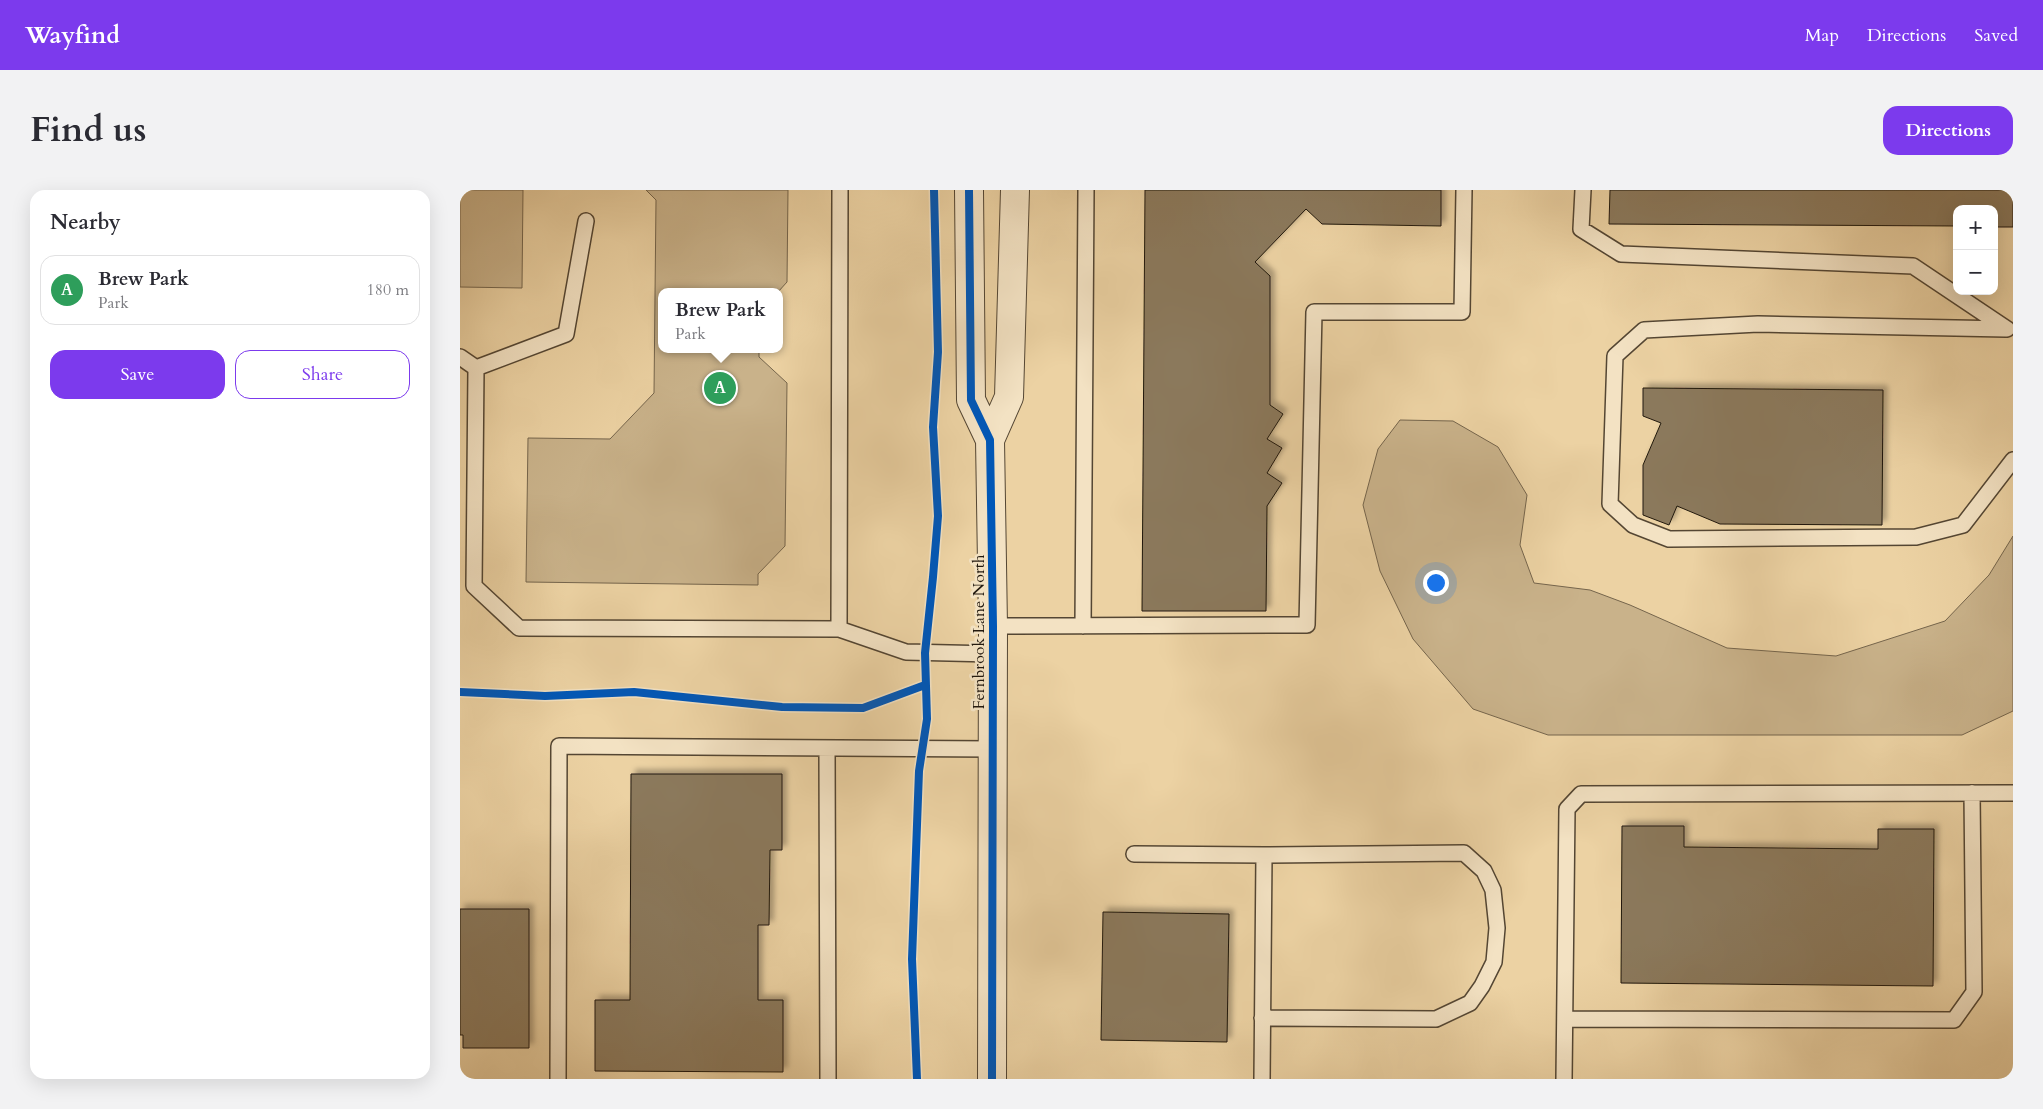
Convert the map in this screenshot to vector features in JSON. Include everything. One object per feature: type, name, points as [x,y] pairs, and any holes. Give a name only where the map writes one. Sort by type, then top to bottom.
[{"type":"street","name":"Fernbrook Lane North","points":[[969,190],[971,400],[990,440],[993,626],[992,1079]]},
{"type":"street","name":"Fernbrook Lane North","points":[[990,440],[1009,397],[1015,190]]},
{"type":"lane","points":[[839,629],[840,190]]},
{"type":"lane","points":[[1083,626],[1086,190]]},
{"type":"lane","points":[[993,626],[1308,625],[1314,312],[1462,312],[1464,190]]},
{"type":"lane","points":[[1583,190],[1581,229],[1621,254],[1913,266],[2010,330]]},
{"type":"lane","points":[[476,368],[566,334],[586,221]]},
{"type":"lane","points":[[2010,330],[1758,324],[1644,330],[1615,356],[1610,504],[1633,525],[1669,539],[1916,537],[1963,525],[2013,460]]},
{"type":"lane","points":[[460,357],[476,368]]},
{"type":"lane","points":[[476,368],[476,587]]},
{"type":"lane","points":[[460,587],[476,587],[519,628],[839,629],[906,652],[993,654]]},
{"type":"lane","points":[[558,1079],[559,746],[992,749]]},
{"type":"lane","points":[[827,748],[828,1079]]},
{"type":"lane","points":[[1565,1019],[1954,1020],[1974,992],[1972,793]]},
{"type":"lane","points":[[1564,1079],[1567,809],[1581,794],[2013,793]]},
{"type":"lane","points":[[1134,854],[1264,855],[1464,852],[1484,871],[1493,890],[1496,928],[1494,962],[1470,1003],[1436,1018],[1262,1018]]},
{"type":"lane","points":[[1262,1079],[1264,855]]},
{"type":"shaded area","points":[[460,190],[523,190],[522,288],[460,287]]},
{"type":"shaded area","points":[[646,190],[788,190],[787,282],[782,288],[658,288],[658,353],[759,353],[759,357],[787,383],[785,546],[758,574],[758,585],[526,582],[528,438],[610,439],[654,393],[656,200]]},
{"type":"shaded area","points":[[1400,420],[1453,421],[1498,447],[1527,495],[1520,545],[1534,583],[1590,590],[1630,605],[1727,648],[1836,656],[1945,621],[1989,575],[2013,536],[2013,711],[1962,735],[1548,735],[1473,709],[1413,639],[1380,571],[1363,505],[1378,449]]},
{"type":"building","points":[[1145,190],[1441,190],[1441,226],[1322,224],[1306,209],[1255,262],[1270,276],[1270,405],[1283,414],[1267,439],[1282,448],[1267,473],[1282,483],[1267,506],[1266,611],[1142,611]]},
{"type":"building","points":[[1610,190],[2013,190],[2013,227],[1998,227],[1998,205],[1953,205],[1953,226],[1609,224]]},
{"type":"building","points":[[1643,388],[1883,390],[1882,525],[1720,524],[1677,506],[1669,525],[1643,515],[1643,465],[1661,423],[1643,416]]},
{"type":"building","points":[[631,774],[782,774],[782,850],[770,850],[769,925],[758,925],[758,1000],[783,1000],[783,1072],[595,1071],[595,1000],[630,1000]]},
{"type":"building","points":[[1622,826],[1684,826],[1684,847],[1878,849],[1878,829],[1934,829],[1933,986],[1621,983]]},
{"type":"building","points":[[460,909],[529,909],[529,1048],[463,1048],[463,1035],[460,1035]]},
{"type":"building","points":[[1103,912],[1229,914],[1227,1042],[1101,1040]]},
{"type":"cycle path","points":[[917,1079],[912,959],[919,771],[927,719],[925,653],[938,516],[933,427],[938,352],[934,190]]},
{"type":"cycle path","points":[[969,190],[971,400],[990,440],[993,626],[992,1079]]},
{"type":"cycle path","points":[[460,692],[545,696],[634,692],[782,707],[863,708],[925,685]]},
{"type":"place","name":"Brew Park","points":[[720,388]]}]
